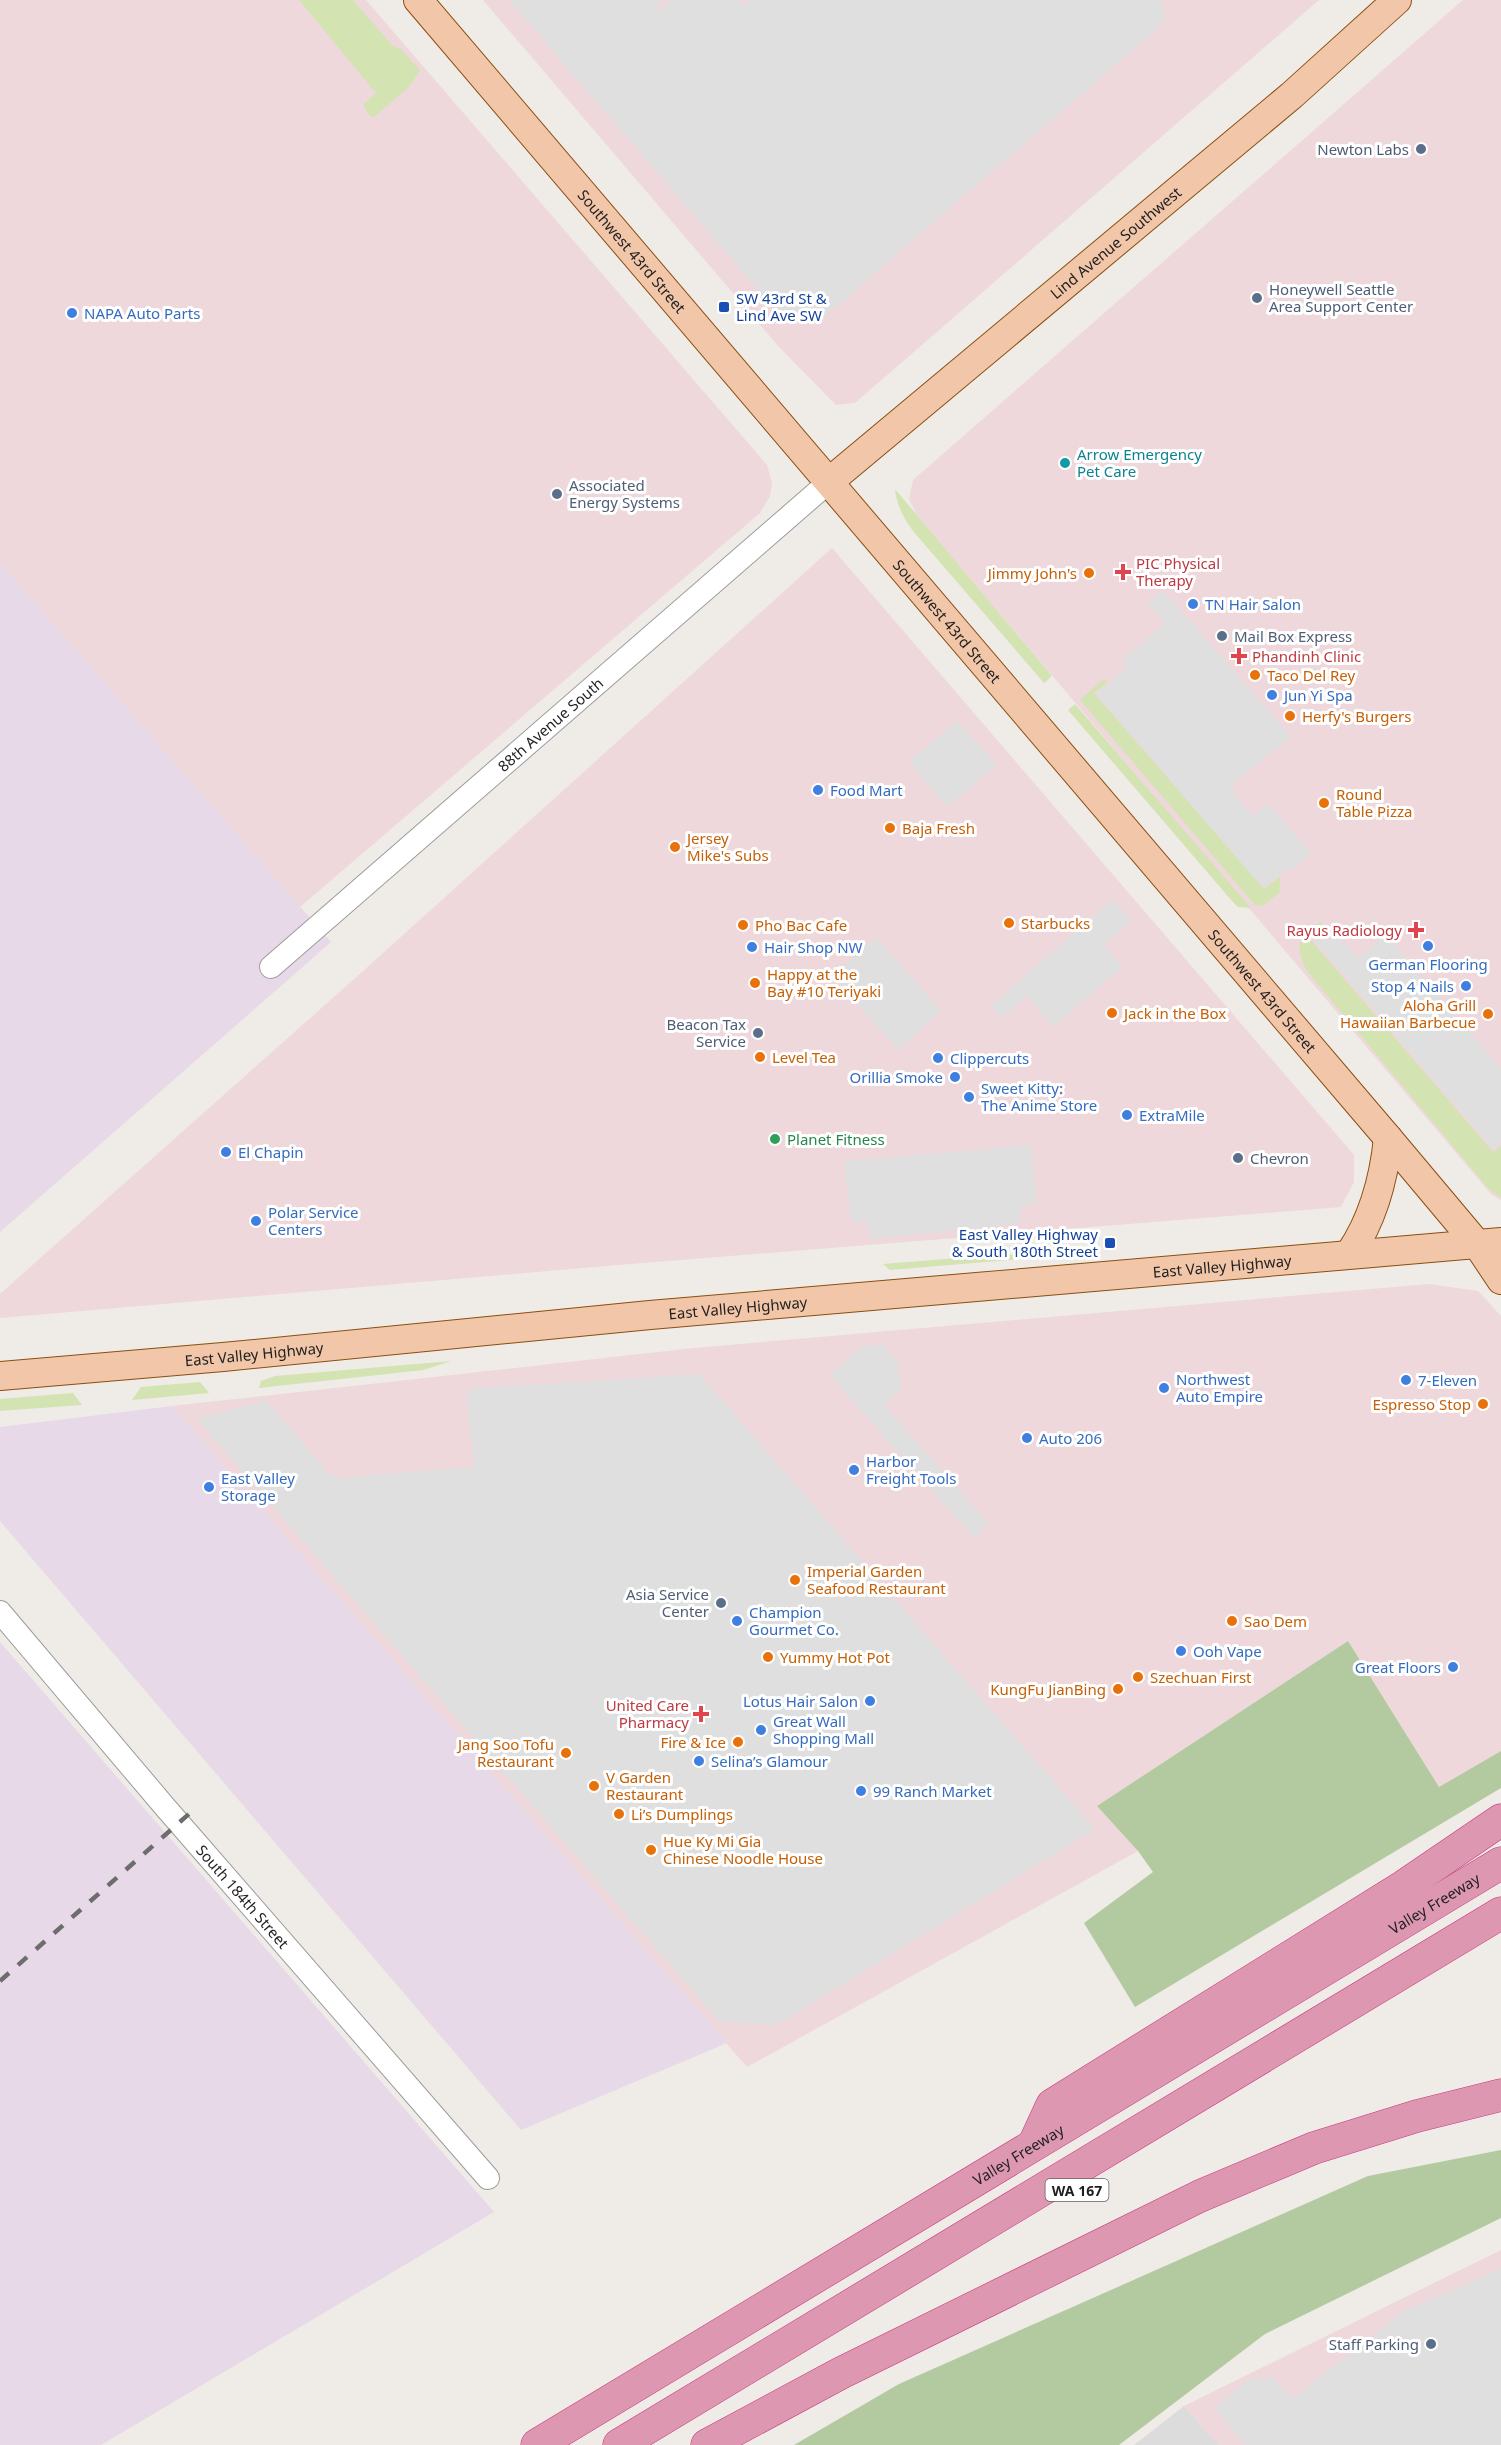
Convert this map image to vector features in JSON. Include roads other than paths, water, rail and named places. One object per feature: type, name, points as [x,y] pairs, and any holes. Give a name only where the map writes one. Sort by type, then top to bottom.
[{"type":"highway","points":[[1035,2142],[1052,2104],[1404,1886],[1501,1820]]},
{"type":"highway","name":"Valley Freeway","points":[[537,2445],[1035,2142],[1501,1863]]},
{"type":"highway","points":[[619,2445],[1501,1913]]},
{"type":"highway","name":"WA 167","points":[[653,2445],[1501,1935]]},
{"type":"highway","points":[[707,2445],[841,2373],[1200,2196],[1314,2148],[1417,2116],[1501,2095]]},
{"type":"main road","name":"Southwest 43rd Street","points":[[418,0],[1388,1137],[1489,1243]]},
{"type":"main road","name":"Lind Avenue Southwest","points":[[830,481],[1292,94],[1398,0]]},
{"type":"main road","points":[[1350,1253],[1364,1233],[1381,1180],[1388,1137]]},
{"type":"main road","points":[[1489,1243],[1501,1258]]},
{"type":"main road","points":[[1489,1243],[1501,1280]]},
{"type":"main road","name":"East Valley Highway","points":[[0,1376],[223,1357],[650,1315],[1350,1253],[1489,1243]]},
{"type":"street","name":"88th Avenue South","points":[[271,967],[830,481]]},
{"type":"street","name":"South 184th Street","points":[[0,1612],[165,1807],[488,2178]]},
{"type":"railway","points":[[0,1981],[190,1813]]},
{"type":"place","name":"Newton Labs","points":[[1421,149]]},
{"type":"place","name":"Honeywell Seattle Area Support Center","points":[[1257,298]]},
{"type":"place","name":"SW 43rd St & Lind Ave SW","points":[[724,307]]},
{"type":"place","name":"NAPA Auto Parts","points":[[72,313]]},
{"type":"place","name":"Arrow Emergency Pet Care","points":[[1065,463]]},
{"type":"place","name":"Associated Energy Systems","points":[[557,494]]},
{"type":"place","name":"PIC Physical Therapy","points":[[1123,572]]},
{"type":"place","name":"Jimmy John's","points":[[1089,573]]},
{"type":"place","name":"TN Hair Salon","points":[[1193,604]]},
{"type":"place","name":"Mail Box Express","points":[[1222,636]]},
{"type":"place","name":"Phandinh Clinic","points":[[1239,656]]},
{"type":"place","name":"Taco Del Rey","points":[[1255,675]]},
{"type":"place","name":"Jun Yi Spa","points":[[1272,695]]},
{"type":"place","name":"Herfy's Burgers","points":[[1290,716]]},
{"type":"place","name":"Food Mart","points":[[818,790]]},
{"type":"place","name":"Round Table Pizza","points":[[1324,803]]},
{"type":"place","name":"Baja Fresh","points":[[890,828]]},
{"type":"place","name":"Jersey Mike's Subs","points":[[675,847]]},
{"type":"place","name":"Starbucks","points":[[1009,923]]},
{"type":"place","name":"Pho Bac Cafe","points":[[743,925]]},
{"type":"place","name":"Rayus Radiology","points":[[1416,930]]},
{"type":"place","name":"German Flooring","points":[[1428,946]]},
{"type":"place","name":"Hair Shop NW","points":[[752,947]]},
{"type":"place","name":"Happy at the Bay #10 Teriyaki","points":[[755,983]]},
{"type":"place","name":"Stop 4 Nails","points":[[1466,986]]},
{"type":"place","name":"Jack in the Box","points":[[1112,1013]]},
{"type":"place","name":"Aloha Grill Hawaiian Barbecue","points":[[1488,1014]]},
{"type":"place","name":"Beacon Tax Service","points":[[758,1033]]},
{"type":"place","name":"Level Tea","points":[[760,1057]]},
{"type":"place","name":"Clippercuts","points":[[938,1058]]},
{"type":"place","name":"Orillia Smoke","points":[[955,1077]]},
{"type":"place","name":"Sweet Kitty: The Anime Store","points":[[969,1097]]},
{"type":"place","name":"ExtraMile","points":[[1127,1115]]},
{"type":"place","name":"Planet Fitness","points":[[775,1139]]},
{"type":"place","name":"El Chapin","points":[[226,1152]]},
{"type":"place","name":"Chevron","points":[[1238,1158]]},
{"type":"place","name":"Polar Service Centers","points":[[256,1221]]},
{"type":"place","name":"East Valley Highway & South 180th Street","points":[[1110,1243]]},
{"type":"place","name":"7-Eleven","points":[[1406,1380]]},
{"type":"place","name":"Northwest Auto Empire","points":[[1164,1388]]},
{"type":"place","name":"Espresso Stop","points":[[1483,1404]]},
{"type":"place","name":"Auto 206","points":[[1027,1438]]},
{"type":"place","name":"Harbor Freight Tools","points":[[854,1470]]},
{"type":"place","name":"East Valley Storage","points":[[209,1487]]},
{"type":"place","name":"Imperial Garden Seafood Restaurant","points":[[795,1580]]},
{"type":"place","name":"Asia Service Center","points":[[721,1603]]},
{"type":"place","name":"Champion Gourmet Co.","points":[[737,1621]]},
{"type":"place","name":"Sao Dem","points":[[1232,1621]]},
{"type":"place","name":"Ooh Vape","points":[[1181,1651]]},
{"type":"place","name":"Yummy Hot Pot","points":[[768,1657]]},
{"type":"place","name":"Great Floors","points":[[1453,1667]]},
{"type":"place","name":"Szechuan First","points":[[1138,1677]]},
{"type":"place","name":"KungFu JianBing","points":[[1118,1689]]},
{"type":"place","name":"Lotus Hair Salon","points":[[870,1701]]},
{"type":"place","name":"United Care Pharmacy","points":[[701,1714]]},
{"type":"place","name":"Great Wall Shopping Mall","points":[[761,1730]]},
{"type":"place","name":"Fire & Ice","points":[[738,1742]]},
{"type":"place","name":"Jang Soo Tofu Restaurant","points":[[566,1753]]},
{"type":"place","name":"Selina’s Glamour","points":[[699,1761]]},
{"type":"place","name":"V Garden Restaurant","points":[[594,1786]]},
{"type":"place","name":"99 Ranch Market","points":[[861,1791]]},
{"type":"place","name":"Li’s Dumplings","points":[[619,1814]]},
{"type":"place","name":"Hue Ky Mi Gia Chinese Noodle House","points":[[651,1850]]},
{"type":"place","name":"Staff Parking","points":[[1431,2344]]}]
